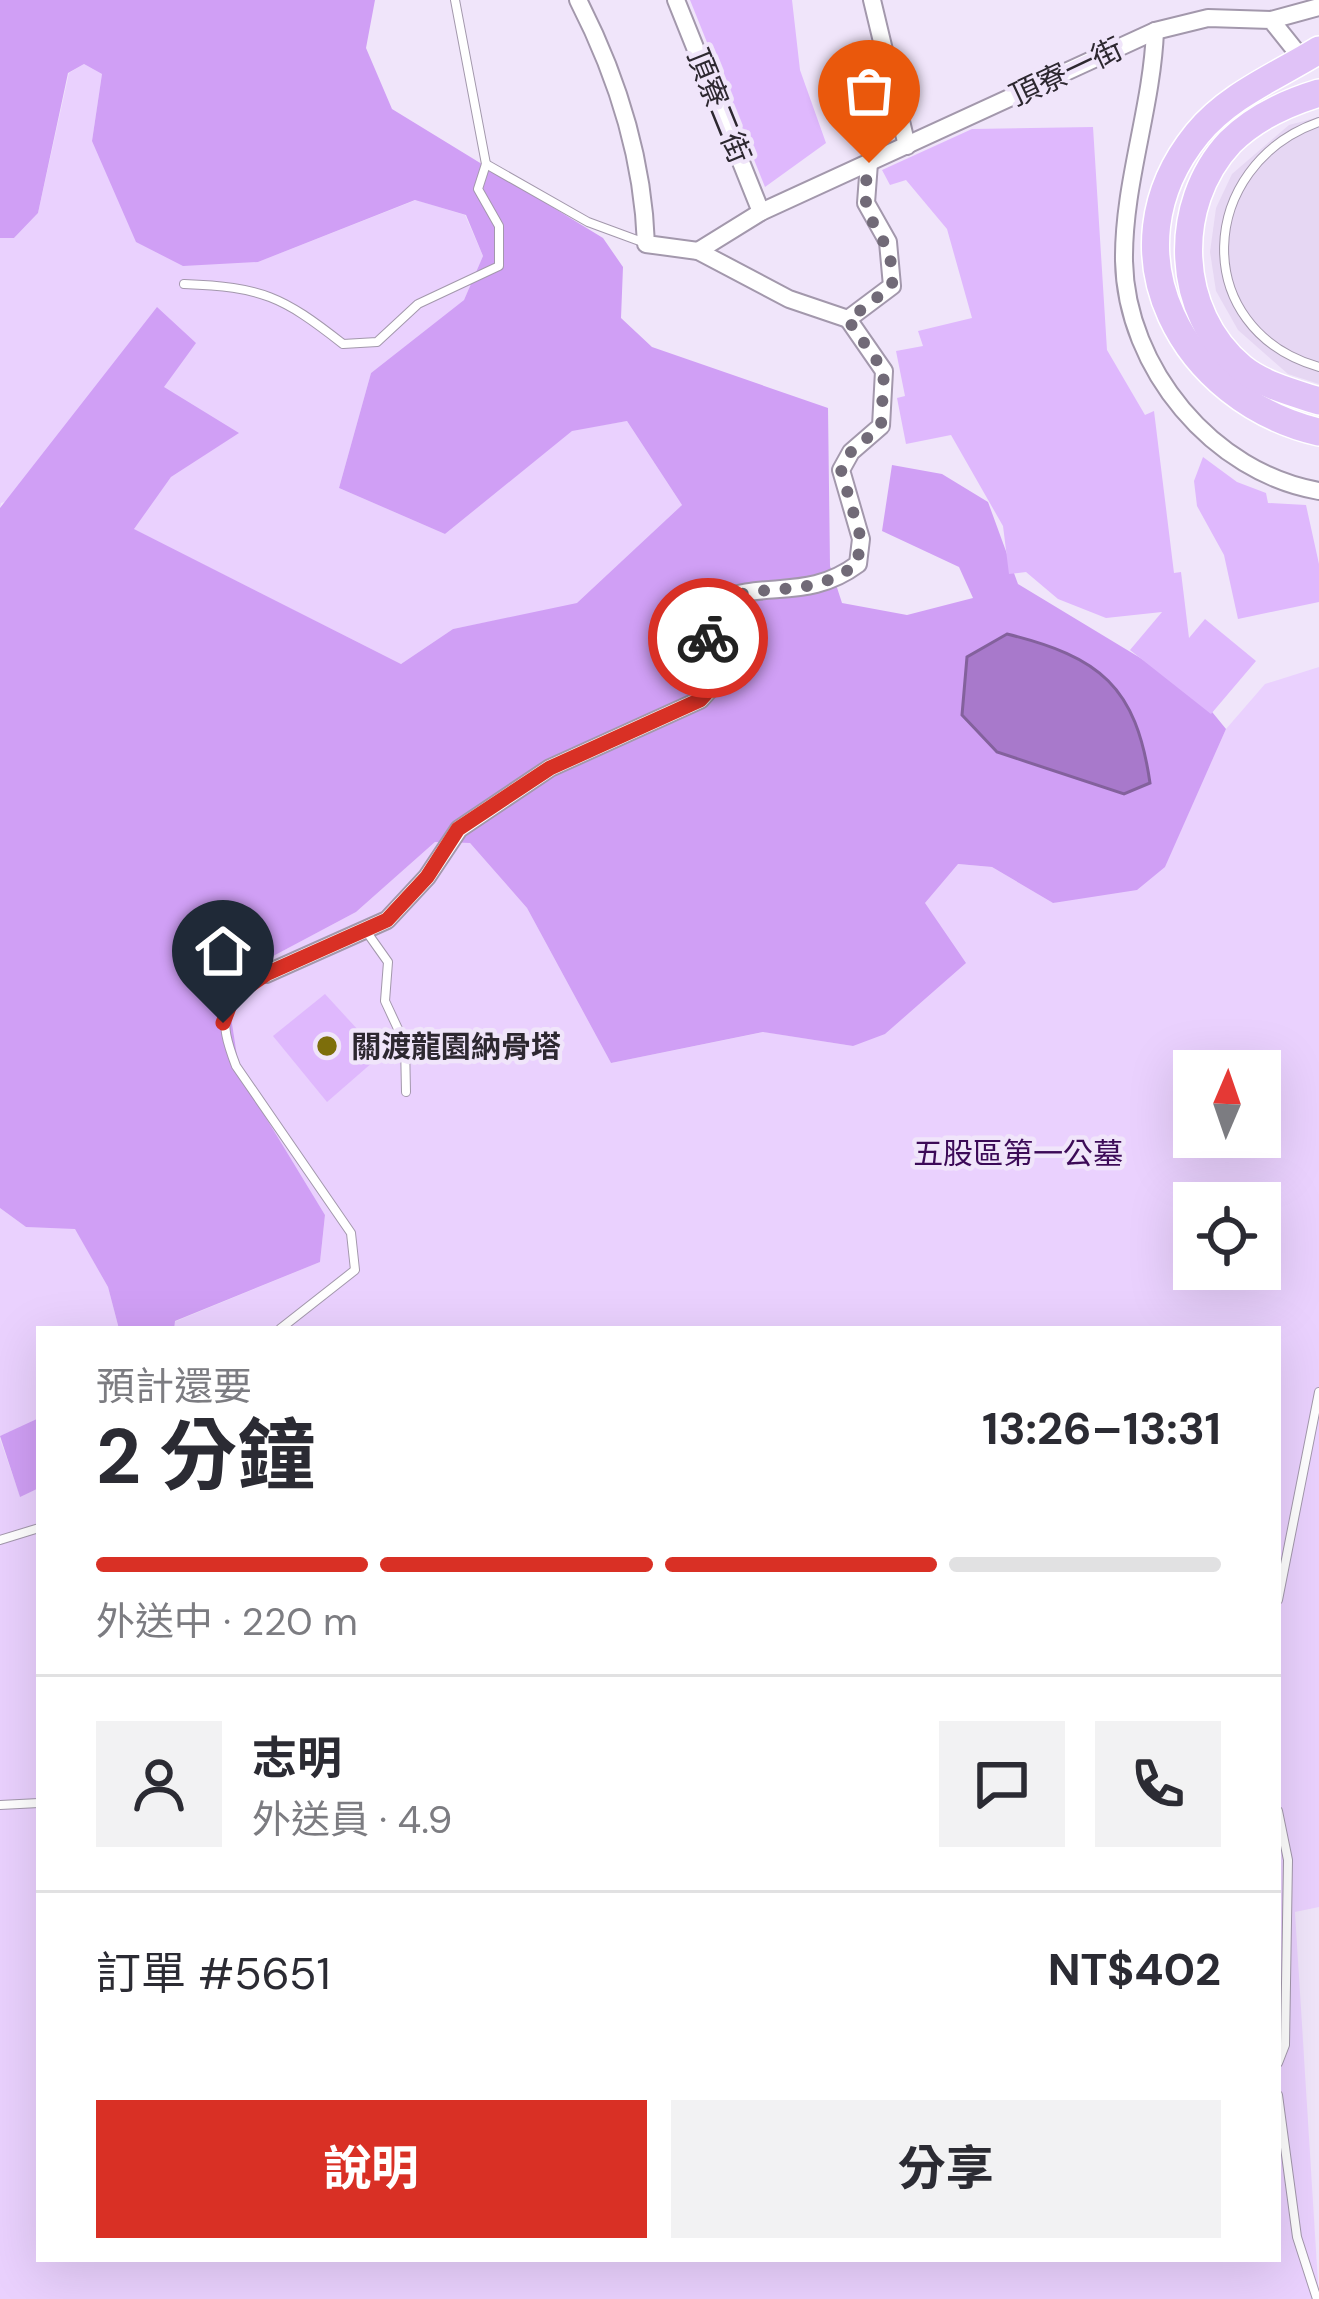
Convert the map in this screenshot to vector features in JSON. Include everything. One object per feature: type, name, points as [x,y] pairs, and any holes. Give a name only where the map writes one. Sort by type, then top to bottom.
[{"type":"main road","points":[[1311,55],[1224,106],[1196,134],[1172,173],[1161,209],[1158,278],[1172,318],[1214,380],[1277,422],[1319,432]]},
{"type":"main road","points":[[1319,93],[1264,115],[1230,143],[1208,174],[1188,240],[1197,307],[1216,341],[1244,370],[1319,401]]},
{"type":"street","points":[[266,974],[399,910],[458,829],[550,768],[700,700],[710,689],[706,626],[716,602],[745,589],[794,591],[832,583],[857,564],[861,539],[841,470],[851,452],[881,426],[884,371],[848,320],[789,299],[698,251],[646,244],[644,197],[621,101],[578,0]]},
{"type":"street","name":"頂寮二街","points":[[676,0],[761,212]]},
{"type":"street","points":[[872,0],[907,146]]},
{"type":"street","name":"頂寮一街","points":[[698,251],[761,212],[1155,31],[1208,18],[1271,20],[1319,8]]},
{"type":"street","points":[[1271,20],[1311,55]]},
{"type":"street","points":[[1155,31],[1124,262],[1138,331],[1172,396],[1214,441],[1272,476],[1319,491]]},
{"type":"street","points":[[848,320],[892,286],[888,242],[866,203],[869,163]]},
{"type":"lane","points":[[184,284],[241,286],[290,302],[343,344],[377,342],[418,304],[499,266],[499,226],[478,189],[486,164],[455,0]]},
{"type":"lane","points":[[1319,122],[1283,136],[1254,161],[1234,195],[1225,231],[1237,312],[1291,359],[1319,367]]},
{"type":"lane","points":[[486,164],[588,223],[646,244]]},
{"type":"lane","points":[[365,930],[388,962],[385,1001],[405,1044],[406,1092]]},
{"type":"lane","points":[[266,974],[233,997],[223,1023],[225,1037],[236,1066],[351,1233],[356,1251],[355,1270],[284,1326]]},
{"type":"lane","points":[[1281,1585],[1319,1392]]},
{"type":"lane","points":[[0,1540],[36,1529]]},
{"type":"lane","points":[[0,1805],[36,1803]]},
{"type":"lane","points":[[1281,1826],[1288,1860],[1285,2045],[1281,2055]]},
{"type":"lane","points":[[1281,2117],[1297,2237],[1317,2299]]},
{"type":"shaded area","points":[[0,0],[375,0],[366,48],[392,109],[603,238],[623,267],[621,318],[652,347],[828,408],[830,566],[842,603],[907,615],[973,598],[959,567],[882,531],[892,465],[942,474],[988,502],[1018,584],[1195,691],[1226,729],[1165,867],[1137,890],[1053,903],[992,867],[958,864],[925,903],[966,963],[885,1034],[853,1046],[763,1032],[611,1063],[527,908],[470,843],[435,842],[356,912],[243,972],[229,1004],[240,1075],[325,1215],[320,1262],[175,1321],[174,1326],[118,1326],[108,1287],[75,1229],[26,1227],[0,1208],[0,508],[157,307],[196,343],[164,387],[239,433],[171,477],[134,529],[401,664],[453,629],[577,603],[682,505],[627,421],[572,431],[445,534],[339,488],[371,373],[464,300],[483,256],[466,215],[415,200],[258,262],[183,266],[136,242],[92,141],[102,74],[84,64],[68,73],[38,213],[14,238],[0,238]]},
{"type":"shaded area","points":[[1319,117],[1319,384],[1288,374],[1238,330],[1216,291],[1210,252],[1216,208],[1232,174],[1289,125]]},
{"type":"shaded area","points":[[1007,634],[1067,653],[1108,681],[1135,722],[1150,783],[1124,794],[997,752],[962,715],[967,657]]},
{"type":"shaded area","points":[[36,1419],[36,1489],[20,1497],[0,1436]]},
{"type":"green space","points":[[84,64],[102,74],[92,141],[258,262],[416,200],[465,215],[483,256],[464,300],[371,373],[339,488],[445,534],[572,430],[627,421],[682,505],[577,604],[453,629],[401,664],[133,529],[171,477],[238,433],[1,503],[0,508],[0,238],[14,238],[38,213],[69,73]]},
{"type":"green space","name":"五股區第一公墓","points":[[1319,667],[1319,1907],[1295,1912],[1319,2299],[0,2299],[0,1439],[20,1496],[36,1489],[36,2262],[1281,2262],[1281,1326],[174,1326],[174,1322],[320,1262],[325,1215],[240,1075],[229,1004],[243,972],[356,912],[435,842],[470,843],[527,908],[611,1063],[764,1032],[853,1046],[925,903],[957,864],[992,867],[1053,903],[1165,866],[1226,729],[1265,684]]},
{"type":"green space","points":[[0,1208],[26,1227],[75,1228],[108,1287],[118,1326],[36,1326],[36,1421],[0,1436]]},
{"type":"building","points":[[690,0],[792,0],[800,70],[826,143],[765,187]]},
{"type":"building","points":[[1093,127],[1107,350],[1145,415],[1154,411],[1174,573],[1181,572],[1189,638],[1205,619],[1256,661],[1211,714],[1130,650],[1162,612],[1106,618],[1058,599],[1026,572],[1009,574],[1003,526],[951,435],[906,444],[897,398],[905,396],[896,351],[923,346],[918,331],[972,318],[947,229],[906,180],[890,185],[882,170],[972,129]]},
{"type":"building","points":[[1203,457],[1237,482],[1266,493],[1268,503],[1306,505],[1319,564],[1319,602],[1238,619],[1224,555],[1197,506],[1194,481]]},
{"type":"building","name":"關渡龍園納骨塔","points":[[325,994],[381,1055],[327,1102],[273,1036]]},
{"type":"way so far","points":[[708,638],[706,626],[716,602],[745,589],[794,591],[832,583],[857,564],[861,539],[841,470],[851,452],[881,426],[884,371],[848,320],[892,286],[893,270],[888,242],[866,203],[869,163]]},
{"type":"place","name":"關渡龍園納骨塔","points":[[327,1046]]},
{"type":"route","points":[[223,1023],[233,997],[266,974],[387,920],[427,877],[458,829],[550,768],[700,700],[710,689],[708,638]]}]
